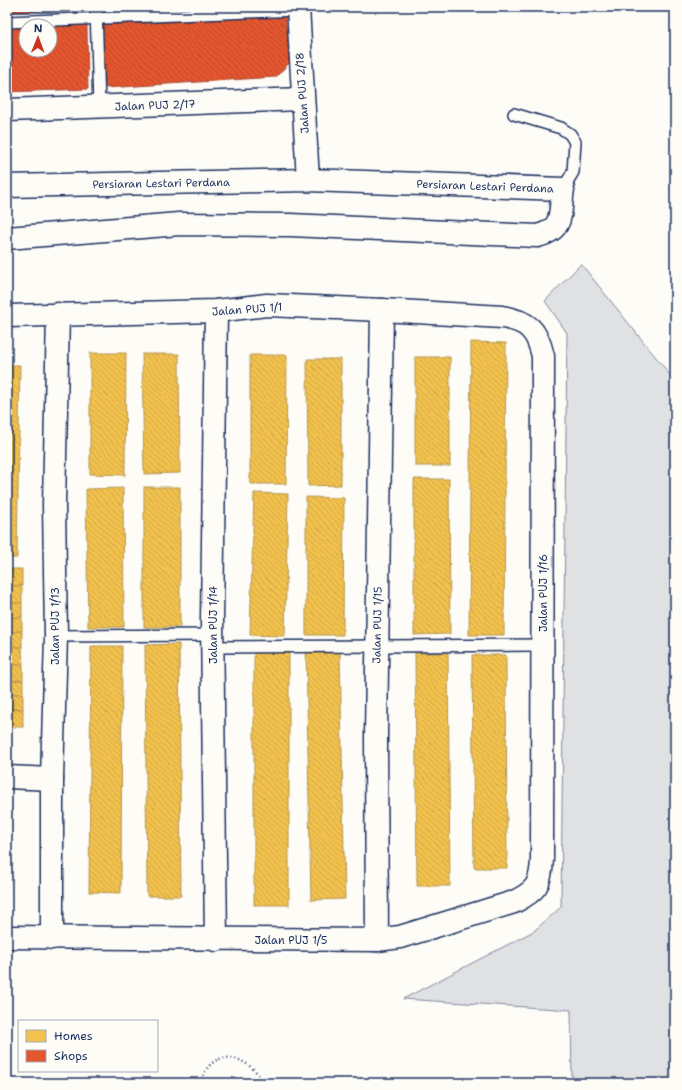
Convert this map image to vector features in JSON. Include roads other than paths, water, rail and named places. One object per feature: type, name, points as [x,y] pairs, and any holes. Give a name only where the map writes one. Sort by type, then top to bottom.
[{"type":"street","name":"Jalan PUJ 2/18","points":[[298,9],[302,99],[308,180]]},
{"type":"street","name":"Jalan PUJ 2/17","points":[[7,110],[302,99]]},
{"type":"street","name":"Persiaran Lestari Perdana","points":[[7,186],[308,180],[563,189],[558,225],[550,232],[536,236],[290,225],[179,224],[7,238]]},
{"type":"street","name":"Jalan PUJ 1/1","points":[[7,316],[216,311],[267,305],[502,317],[518,320],[532,330]]},
{"type":"street","name":"Jalan PUJ 1/15","points":[[378,940],[377,647],[382,310]]},
{"type":"street","name":"Jalan PUJ 1/14","points":[[216,311],[212,641],[216,940]]},
{"type":"street","name":"Jalan PUJ 1/13","points":[[52,938],[52,778],[56,636],[54,505],[58,314]]},
{"type":"street","name":"Jalan PUJ 1/16","points":[[532,330],[540,341],[543,356],[542,859]]},
{"type":"street","points":[[7,776],[52,778]]},
{"type":"street","name":"Jalan PUJ 1/5","points":[[7,937],[216,940],[378,940],[400,937],[514,902],[530,894],[540,881],[542,859]]},
{"type":"lane","points":[[96,7],[99,107]]},
{"type":"lane","points":[[7,22],[298,9]]},
{"type":"lane","points":[[514,114],[562,128],[570,134],[575,142],[572,172],[563,189]]},
{"type":"lane","points":[[56,636],[377,647],[543,645]]}]
